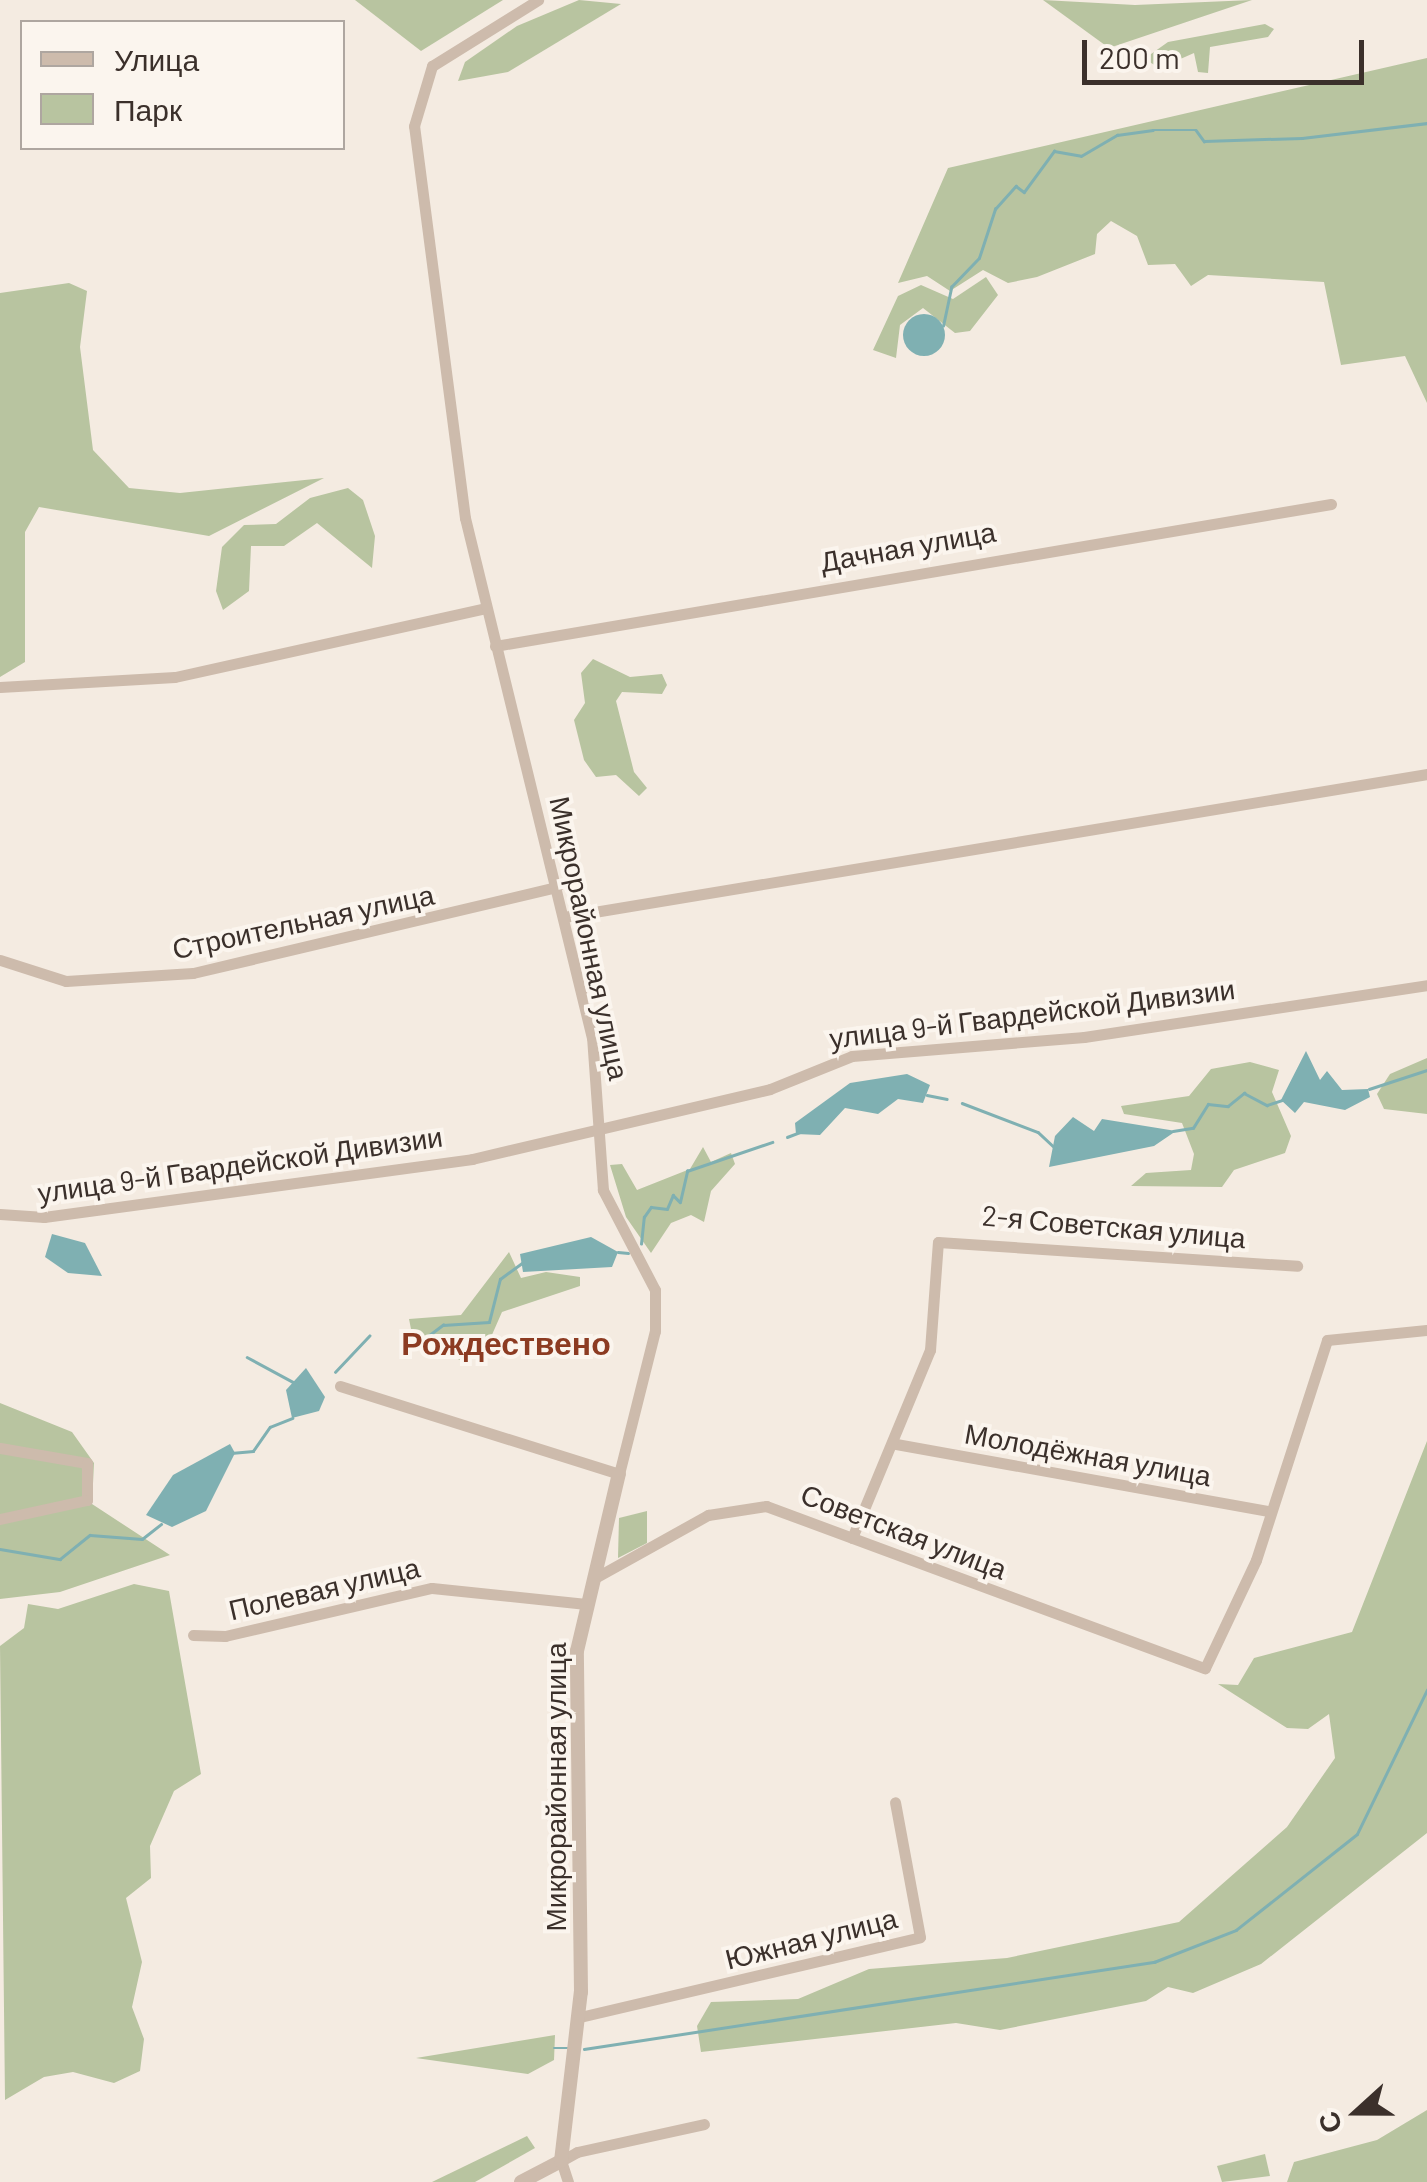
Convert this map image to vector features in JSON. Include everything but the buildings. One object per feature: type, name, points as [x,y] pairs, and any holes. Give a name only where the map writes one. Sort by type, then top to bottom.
[{"type":"street","name":"Микрорайонная улица","points":[[538,0],[432,66],[416,96],[461,494],[494,646],[564,916],[600,1128],[603,1190],[648,1271],[657,1316],[586,1604],[576,1697],[580,2016],[561,2162]]},
{"type":"street","name":"Дачная улица","points":[[494,646],[1331,504]]},
{"type":"street","points":[[0,687],[175,677],[485,608]]},
{"type":"street","points":[[564,916],[1427,774]]},
{"type":"street","name":"Строительная улица","points":[[0,960],[66,981],[192,973],[556,887]]},
{"type":"street","name":"улица 9-й Гвардейской Дивизии","points":[[0,1214],[44,1217],[472,1159],[770,1090],[852,1056],[1084,1036],[1427,985]]},
{"type":"street","name":"2-я Советская улица","points":[[852,1538],[896,1444],[930,1350],[938,1242],[1297,1266]]},
{"type":"street","points":[[1270,1512],[1326,1340],[1427,1330]]},
{"type":"street","points":[[340,1386],[618,1474]]},
{"type":"street","name":"Молодёжная улица","points":[[896,1444],[1270,1512]]},
{"type":"street","points":[[0,1448],[87,1462],[87,1500],[0,1519]]},
{"type":"street","name":"Советская улица","points":[[592,1579],[736,1506],[766,1506],[1205,1668],[1270,1512]]},
{"type":"street","name":"Полевая улица","points":[[193,1635],[225,1636],[432,1588],[586,1604]]},
{"type":"street","name":"Южная улица","points":[[580,2016],[920,1937],[895,1802]]},
{"type":"street","points":[[521,2182],[561,2162],[704,2124]]},
{"type":"street","points":[[561,2162],[568,2182]]},
{"type":"green space","points":[[355,0],[503,0],[421,51]]},
{"type":"green space","points":[[579,0],[621,4],[508,72],[458,81],[465,62],[517,26]]},
{"type":"green space","points":[[1043,0],[1135,5],[1252,0],[1109,48]]},
{"type":"green space","points":[[1265,24],[1274,29],[1268,37],[1210,47],[1208,73],[1198,72],[1194,53],[1160,68],[1144,59],[1168,42]]},
{"type":"green space","points":[[1427,58],[1427,403],[1405,356],[1341,365],[1324,282],[1208,275],[1191,286],[1175,264],[1148,265],[1137,236],[1111,221],[1097,234],[1095,254],[1037,277],[1008,283],[983,270],[950,291],[927,276],[898,283],[948,168]]},
{"type":"green space","points":[[986,277],[998,295],[970,331],[955,333],[923,308],[900,325],[896,358],[873,350],[898,296],[921,285],[953,299]]},
{"type":"green space","points":[[69,283],[87,291],[80,347],[93,450],[129,488],[180,493],[324,478],[209,536],[39,507],[25,532],[25,662],[0,677],[0,293]]},
{"type":"green space","points":[[348,488],[363,500],[375,536],[372,568],[317,523],[284,546],[251,546],[249,591],[223,610],[216,591],[222,547],[244,525],[276,524],[310,498]]},
{"type":"green space","points":[[593,659],[630,677],[662,674],[667,685],[662,694],[622,692],[616,701],[634,772],[647,788],[639,796],[616,775],[596,777],[584,760],[574,720],[585,703],[581,673]]},
{"type":"green space","points":[[1427,1058],[1427,1114],[1384,1109],[1377,1094],[1390,1074]]},
{"type":"green space","points":[[1250,1062],[1279,1070],[1272,1092],[1291,1136],[1285,1153],[1234,1170],[1222,1187],[1131,1186],[1146,1173],[1191,1170],[1194,1154],[1182,1123],[1124,1114],[1121,1106],[1189,1096],[1211,1069]]},
{"type":"green space","points":[[703,1147],[711,1162],[731,1153],[735,1164],[711,1191],[704,1222],[691,1215],[671,1223],[651,1253],[626,1217],[610,1165],[622,1164],[637,1190],[690,1169]]},
{"type":"green space","points":[[509,1252],[521,1278],[546,1272],[580,1277],[580,1286],[502,1312],[484,1353],[460,1360],[413,1339],[409,1319],[461,1315]]},
{"type":"green space","points":[[0,1403],[72,1432],[94,1463],[92,1504],[170,1555],[60,1592],[0,1599]]},
{"type":"green space","points":[[1427,1441],[1427,1833],[1261,1964],[1193,1993],[1168,1987],[1146,2001],[1000,2030],[956,2023],[701,2052],[697,2026],[711,2002],[798,1999],[869,1969],[1007,1958],[1179,1922],[1287,1827],[1335,1758],[1329,1714],[1308,1729],[1287,1728],[1218,1684],[1238,1685],[1254,1658],[1352,1632]]},
{"type":"green space","points":[[647,1511],[647,1543],[618,1558],[619,1518]]},
{"type":"green space","points":[[134,1584],[169,1591],[201,1774],[174,1791],[150,1846],[151,1878],[126,1898],[142,1962],[132,2007],[144,2039],[140,2071],[114,2083],[73,2072],[44,2077],[5,2100],[0,1646],[24,1628],[28,1604],[58,1609]]},
{"type":"green space","points":[[555,2035],[554,2060],[528,2074],[416,2058]]},
{"type":"green space","points":[[1427,2110],[1427,2182],[1287,2182],[1294,2162],[1377,2140]]},
{"type":"green space","points":[[527,2136],[535,2148],[475,2182],[432,2182]]},
{"type":"green space","points":[[1265,2154],[1270,2176],[1222,2182],[1217,2166]]},
{"type":"water","points":[[924,314],[939,320],[945,335],[939,350],[924,356],[909,350],[903,335],[909,320]]},
{"type":"water","points":[[1306,1051],[1320,1080],[1327,1071],[1342,1090],[1368,1089],[1370,1097],[1345,1110],[1304,1102],[1295,1113],[1281,1100]]},
{"type":"water","points":[[907,1074],[930,1085],[923,1103],[898,1099],[878,1114],[845,1108],[820,1135],[796,1134],[795,1123],[850,1083]]},
{"type":"water","points":[[1073,1117],[1094,1131],[1102,1119],[1176,1131],[1154,1146],[1049,1167],[1055,1136]]},
{"type":"water","points":[[52,1234],[85,1243],[102,1276],[68,1273],[45,1257]]},
{"type":"water","points":[[591,1237],[618,1252],[612,1267],[523,1272],[520,1254]]},
{"type":"water","points":[[306,1368],[325,1397],[319,1411],[292,1418],[286,1390]]},
{"type":"water","points":[[230,1444],[235,1453],[206,1511],[172,1527],[146,1515],[173,1475]]},
{"type":"waterway","points":[[943,326],[951,287],[979,258],[995,209],[1016,186],[1024,192],[1054,151],[1081,156],[1117,135],[1153,130],[1196,130],[1204,141],[1302,138],[1427,123]]},
{"type":"waterway","points":[[1369,1089],[1427,1070]]},
{"type":"waterway","points":[[1173,1131],[1193,1128],[1208,1104],[1228,1106],[1244,1093],[1267,1105],[1282,1100]]},
{"type":"waterway","points":[[927,1095],[947,1099]]},
{"type":"waterway","points":[[962,1103],[1038,1132],[1057,1150]]},
{"type":"waterway","points":[[787,1137],[800,1132]]},
{"type":"waterway","points":[[641,1244],[644,1217],[651,1207],[667,1209],[673,1195],[680,1202],[687,1171],[772,1142]]},
{"type":"waterway","points":[[618,1252],[628,1253]]},
{"type":"waterway","points":[[405,1341],[416,1345],[443,1325],[489,1322],[500,1279],[522,1263]]},
{"type":"waterway","points":[[335,1372],[369,1336]]},
{"type":"waterway","points":[[247,1357],[297,1384]]},
{"type":"waterway","points":[[231,1453],[253,1451],[270,1427],[292,1418]]},
{"type":"waterway","points":[[0,1549],[60,1559],[90,1535],[142,1539],[161,1524]]},
{"type":"waterway","points":[[584,2049],[1154,1962],[1236,1930],[1357,1834],[1427,1690]]},
{"type":"waterway","points":[[554,2048],[568,2048]]},
{"type":"district","name":"Рождествено","points":[[506,1342]]}]
